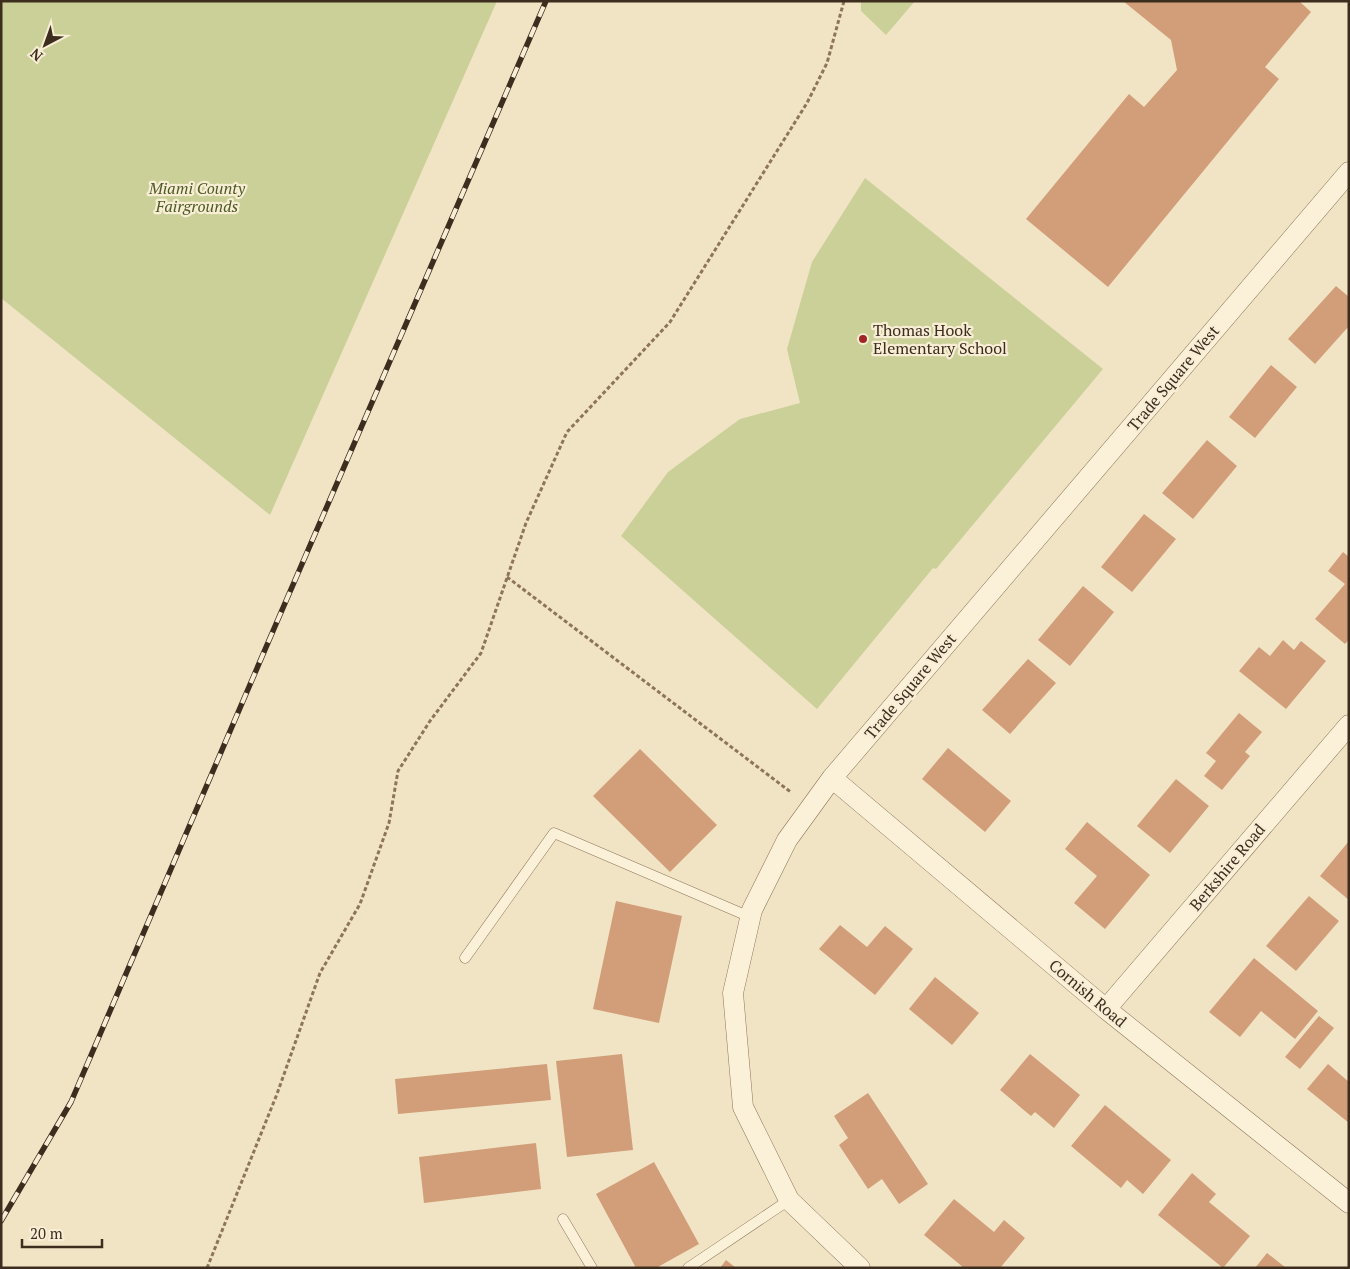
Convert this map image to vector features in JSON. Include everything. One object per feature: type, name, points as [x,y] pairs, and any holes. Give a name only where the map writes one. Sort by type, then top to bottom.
[{"type":"street","name":"Trade Square West","points":[[860,1268],[789,1200],[743,1107],[733,993],[750,916],[787,840],[832,778],[1349,172]]},
{"type":"street","name":"Berkshire Road","points":[[1106,1009],[1349,724]]},
{"type":"street","name":"Cornish Road","points":[[832,778],[1106,1009],[1349,1203]]},
{"type":"lane","points":[[465,958],[554,833],[750,916]]},
{"type":"lane","points":[[688,1268],[789,1200]]},
{"type":"lane","points":[[563,1219],[592,1268]]},
{"type":"path","points":[[207,1268],[277,1094],[320,973],[360,904],[389,823],[398,771],[430,721],[481,653],[526,523],[567,432],[670,322],[807,103],[827,63],[844,1]]},
{"type":"path","points":[[507,577],[810,807]]},
{"type":"green space","name":"Miami County Fairgrounds","points":[[1,1],[497,1],[270,515],[1,298]]},
{"type":"green space","points":[[861,1],[915,1],[886,35],[861,11]]},
{"type":"green space","points":[[865,178],[1103,369],[936,569],[933,568],[817,709],[621,536],[668,472],[740,419],[800,403],[787,349],[812,262]]},
{"type":"building","points":[[1123,1],[1299,1],[1311,12],[1265,67],[1279,79],[1108,287],[1026,219],[1129,94],[1144,107],[1177,70],[1171,40]]},
{"type":"building","points":[[1336,286],[1349,297],[1349,326],[1315,364],[1288,339]]},
{"type":"building","points":[[1271,365],[1297,387],[1255,438],[1229,417]]},
{"type":"building","points":[[1207,440],[1237,466],[1193,519],[1162,493]]},
{"type":"building","points":[[1144,514],[1176,539],[1132,592],[1101,567]]},
{"type":"building","points":[[1343,552],[1349,557],[1349,640],[1345,644],[1315,619],[1345,584],[1328,571]]},
{"type":"building","points":[[1083,586],[1114,612],[1070,666],[1038,640]]},
{"type":"building","points":[[1283,640],[1294,650],[1301,641],[1326,661],[1286,709],[1239,671],[1259,647],[1270,656]]},
{"type":"building","points":[[1028,659],[1056,683],[1010,734],[982,710]]},
{"type":"building","points":[[1239,713],[1262,732],[1245,752],[1250,756],[1222,790],[1204,776],[1216,761],[1206,753]]},
{"type":"building","points":[[948,748],[1011,801],[985,832],[922,779]]},
{"type":"building","points":[[640,749],[717,825],[670,872],[593,796]]},
{"type":"building","points":[[1176,779],[1209,806],[1170,853],[1137,826]]},
{"type":"building","points":[[1087,822],[1150,875],[1105,929],[1074,903],[1097,876],[1065,849]]},
{"type":"building","points":[[1349,841],[1349,900],[1320,876]]},
{"type":"building","points":[[1309,896],[1339,921],[1296,971],[1266,946]]},
{"type":"building","points":[[616,901],[682,916],[659,1023],[593,1009]]},
{"type":"building","points":[[840,925],[867,947],[885,926],[913,949],[875,995],[819,949]]},
{"type":"building","points":[[1254,958],[1318,1011],[1295,1039],[1261,1011],[1240,1037],[1209,1012]]},
{"type":"building","points":[[935,977],[979,1013],[952,1045],[909,1009]]},
{"type":"building","points":[[1319,1016],[1334,1028],[1300,1069],[1285,1057]]},
{"type":"building","points":[[622,1054],[633,1150],[567,1157],[556,1061]]},
{"type":"building","points":[[1030,1054],[1080,1095],[1054,1128],[1035,1112],[1031,1116],[1000,1090]]},
{"type":"building","points":[[547,1064],[551,1100],[398,1114],[395,1079]]},
{"type":"building","points":[[1328,1064],[1349,1082],[1349,1123],[1307,1089]]},
{"type":"building","points":[[868,1093],[928,1184],[899,1204],[882,1179],[868,1189],[839,1145],[848,1138],[834,1116]]},
{"type":"building","points":[[1105,1105],[1171,1160],[1143,1194],[1127,1180],[1121,1188],[1071,1146]]},
{"type":"building","points":[[536,1143],[541,1189],[424,1203],[419,1157]]},
{"type":"building","points":[[654,1162],[699,1244],[656,1268],[636,1268],[596,1194]]},
{"type":"building","points":[[1192,1173],[1216,1194],[1209,1202],[1250,1236],[1223,1268],[1158,1215]]},
{"type":"building","points":[[954,1199],[994,1232],[1004,1220],[1025,1238],[1000,1268],[964,1268],[924,1235]]},
{"type":"building","points":[[1267,1253],[1286,1268],[1255,1268]]},
{"type":"building","points":[[726,1260],[736,1268],[720,1268]]},
{"type":"railway","points":[[1,1221],[71,1102],[546,1]]},
{"type":"place","name":"Thomas Hook Elementary School","points":[[863,339]]}]
